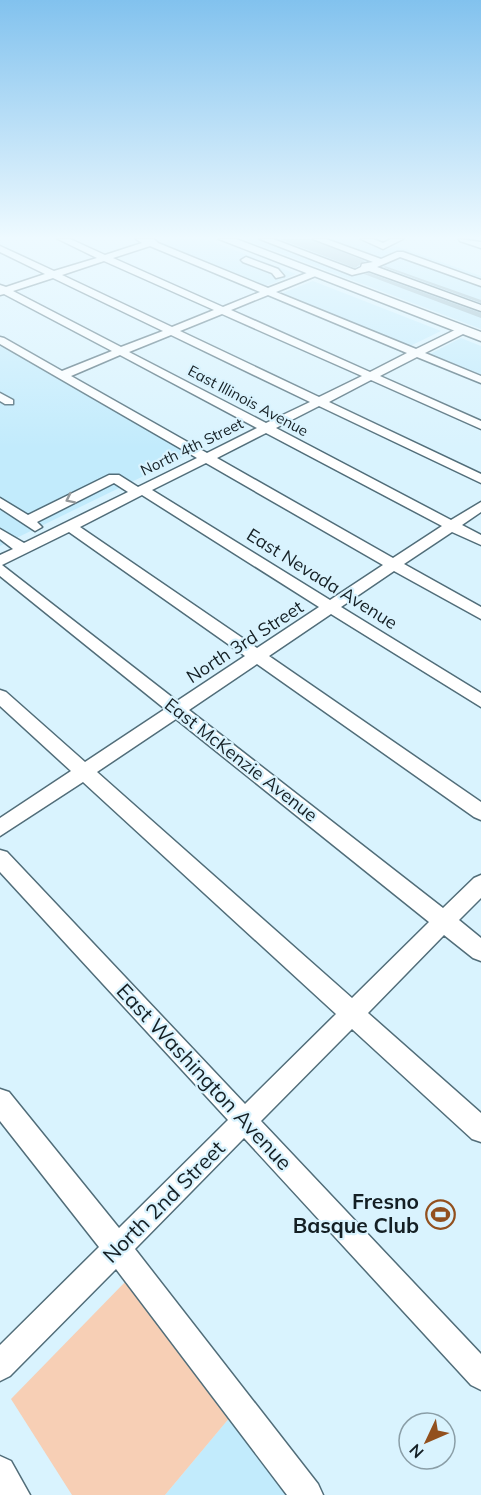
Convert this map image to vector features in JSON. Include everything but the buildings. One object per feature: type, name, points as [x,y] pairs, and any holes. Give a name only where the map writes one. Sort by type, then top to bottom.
[{"type":"main road","points":[[408,309],[481,337]]},
{"type":"street","name":"East Illinois Avenue","points":[[39,309],[481,541]]},
{"type":"street","points":[[125,309],[481,479]]},
{"type":"street","points":[[219,309],[481,425]]},
{"type":"street","points":[[62,375],[229,309]]},
{"type":"street","points":[[310,309],[481,380]]},
{"type":"street","name":"North 4th Street","points":[[0,561],[463,330]]},
{"type":"street","points":[[0,340],[481,614]]},
{"type":"street","name":"East Nevada Avenue","points":[[27,521],[114,478],[140,491],[481,701]]},
{"type":"street","points":[[0,502],[48,537]]},
{"type":"street","name":"North 3rd Street","points":[[0,828],[332,608],[481,506]]},
{"type":"street","points":[[70,526],[256,658],[481,812]]},
{"type":"street","points":[[0,533],[23,549]]},
{"type":"street","name":"East McKenzie Avenue","points":[[0,569],[481,951]]},
{"type":"street","points":[[0,696],[86,771],[481,1130]]},
{"type":"street","name":"East Washington Avenue","points":[[0,858],[481,1375]]},
{"type":"street","name":"North 2nd Street","points":[[0,1366],[481,884]]},
{"type":"street","points":[[0,1101],[118,1249],[307,1495]]},
{"type":"street","points":[[0,1472],[14,1495]]},
{"type":"shaded area","points":[[316,309],[384,309],[441,331],[408,347]]},
{"type":"shaded area","points":[[428,309],[481,309],[481,329]]},
{"type":"shaded area","points":[[461,338],[481,346],[481,376],[428,355]]},
{"type":"shaded area","points":[[0,344],[191,453],[0,546]]},
{"type":"shaded area","points":[[127,1280],[231,1416],[165,1495],[72,1495],[11,1399]]},
{"type":"shaded area","points":[[231,1416],[291,1495],[165,1495]]},
{"type":"place","name":"Fresno Basque Club","points":[[440,1214]]}]
